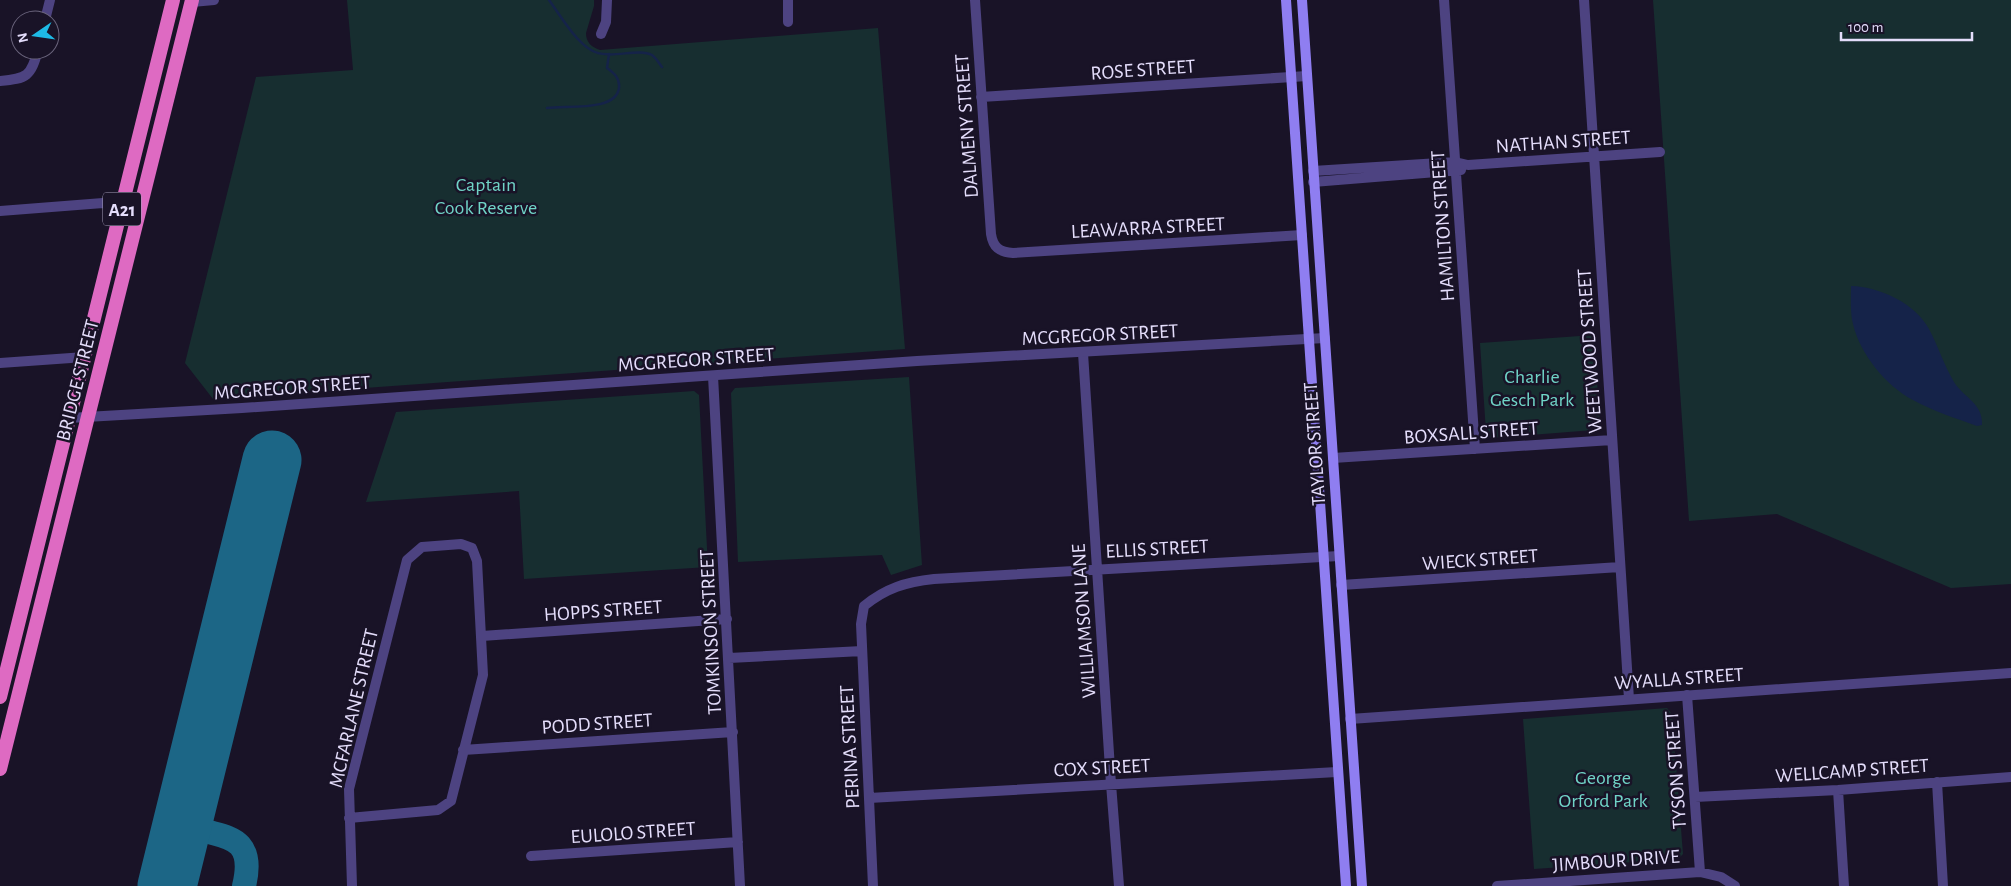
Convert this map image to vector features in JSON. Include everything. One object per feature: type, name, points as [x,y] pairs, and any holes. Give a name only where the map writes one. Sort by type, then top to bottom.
[{"type":"highway","name":"BRIDGE STREET","points":[[1,689],[173,0]]},
{"type":"highway","name":"BRIDGE STREET","points":[[0,769],[192,1]]},
{"type":"main road","name":"TAYLOR STREET","points":[[1286,0],[1346,886]]},
{"type":"main road","name":"TAYLOR STREET","points":[[1302,0],[1362,886]]},
{"type":"main road","points":[[1337,772],[1342,759],[1341,725],[1350,719]]},
{"type":"street","points":[[192,1],[214,0]]},
{"type":"street","points":[[601,34],[606,22],[607,0]]},
{"type":"street","points":[[788,0],[788,22]]},
{"type":"street","name":"DALMENY STREET","points":[[975,0],[991,234],[992,243],[997,249]]},
{"type":"street","name":"HAMILTON STREET","points":[[1444,0],[1475,449]]},
{"type":"street","name":"WEETWOOD STREET","points":[[1584,0],[1628,699]]},
{"type":"street","points":[[0,81],[16,80],[27,76],[33,68],[35,60]]},
{"type":"street","name":"ROSE STREET","points":[[981,97],[1307,76]]},
{"type":"street","name":"NATHAN STREET","points":[[1313,171],[1455,166],[1461,170],[1468,165],[1660,152]]},
{"type":"street","name":"NATHAN STREET","points":[[1314,182],[1455,166]]},
{"type":"street","points":[[0,211],[103,203],[139,210]]},
{"type":"street","name":"LEAWARRA STREET","points":[[997,249],[1013,253],[1302,235]]},
{"type":"street","name":"MCGREGOR STREET","points":[[69,418],[917,361],[1325,338]]},
{"type":"street","name":"WILLIAMSON LANE","points":[[1083,353],[1119,886]]},
{"type":"street","points":[[0,363],[85,357]]},
{"type":"street","name":"TOMKINSON STREET","points":[[713,376],[740,886]]},
{"type":"street","name":"BOXSALL STREET","points":[[1333,458],[1612,440]]},
{"type":"street","name":"MCFARLANE STREET","points":[[352,886],[349,789],[407,560],[422,547],[461,544],[472,548],[477,561],[482,636]]},
{"type":"street","name":"ELLIS STREET","points":[[864,606],[880,593],[916,581],[1339,556]]},
{"type":"street","name":"WIECK STREET","points":[[1341,585],[1620,567]]},
{"type":"street","name":"PERINA STREET","points":[[864,606],[861,624],[873,886]]},
{"type":"street","name":"HOPPS STREET","points":[[482,636],[727,619]]},
{"type":"street","points":[[349,818],[438,810],[451,801],[483,675],[482,636]]},
{"type":"street","points":[[729,658],[862,651]]},
{"type":"street","name":"WYALLA STREET","points":[[1350,719],[2011,673]]},
{"type":"street","points":[[1,689],[21,685]]},
{"type":"street","name":"TYSON STREET","points":[[1687,695],[1700,872]]},
{"type":"street","name":"PODD STREET","points":[[463,750],[733,732]]},
{"type":"street","name":"COX STREET","points":[[869,798],[1337,772]]},
{"type":"street","name":"WELLCAMP STREET","points":[[1695,797],[1838,790],[2011,777]]},
{"type":"street","points":[[1937,782],[1943,886]]},
{"type":"street","points":[[1838,790],[1844,886]]},
{"type":"street","name":"EULOLO STREET","points":[[530,856],[738,842]]},
{"type":"street","name":"JIMBOUR DRIVE","points":[[1497,886],[1700,872],[1721,877],[1735,886]]},
{"type":"green space","name":"Captain Cook Reserve","points":[[347,0],[594,0],[586,36],[590,44],[600,50],[878,28],[905,349],[213,399],[185,363],[256,77],[353,70]]},
{"type":"green space","points":[[1653,0],[2011,0],[2011,584],[1951,588],[1777,514],[1689,521]]},
{"type":"green space","name":"Charlie Gesch Park","points":[[1594,335],[1600,425],[1594,430],[1491,438],[1486,432],[1480,343]]},
{"type":"green space","points":[[909,377],[922,565],[891,575],[882,555],[738,562],[731,393],[735,388]]},
{"type":"green space","points":[[694,391],[699,395],[708,567],[524,579],[519,491],[366,502],[396,412]]},
{"type":"green space","name":"George Orford Park","points":[[1667,708],[1672,714],[1683,854],[1678,859],[1534,869],[1523,719]]},
{"type":"water","points":[[1851,286],[1885,293],[1915,311],[1929,329],[1954,382],[1979,411],[1982,425],[1977,426],[1921,404],[1903,394],[1884,378],[1868,358],[1856,335],[1851,315]]},
{"type":"waterway","points":[[549,0],[579,40],[591,50],[606,54],[646,53],[652,55],[662,67]]},
{"type":"waterway","points":[[547,108],[589,106],[609,101],[616,96],[619,81],[607,68],[609,54]]},
{"type":"taxiway","points":[[206,729],[188,808],[190,821],[198,828],[233,840],[242,849],[247,863],[244,886]]},
{"type":"taxiway","points":[[168,886],[173,860],[180,842],[191,831],[200,830]]},
{"type":"runway","points":[[167,886],[272,460]]}]
